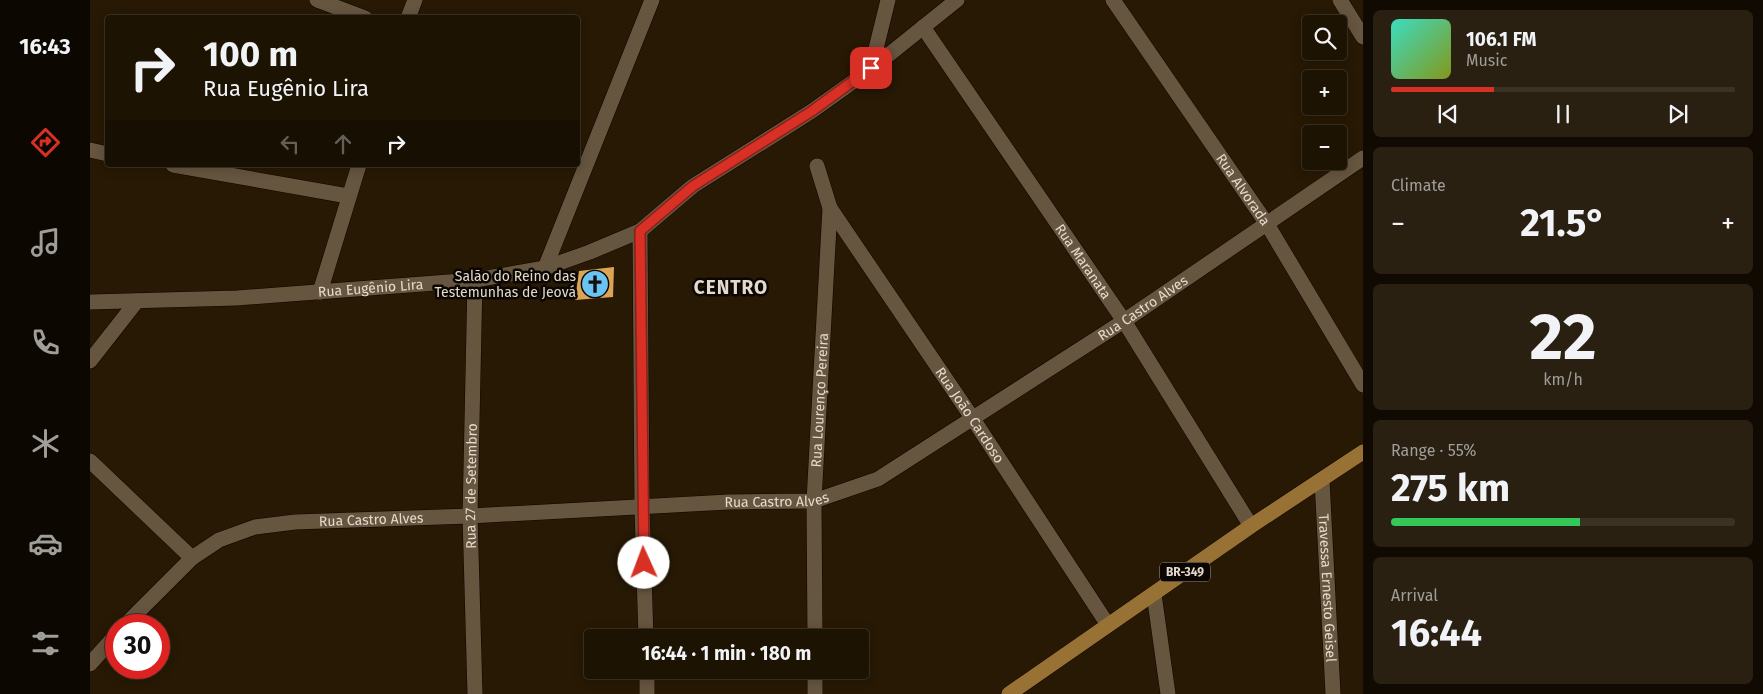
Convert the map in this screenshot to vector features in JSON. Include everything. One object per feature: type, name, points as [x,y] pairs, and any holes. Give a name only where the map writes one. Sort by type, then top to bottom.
[{"type":"main road","name":"BR-349","points":[[1010,694],[1251,526],[1363,452]]},
{"type":"street","points":[[318,0],[357,15]]},
{"type":"street","points":[[409,15],[415,0]]},
{"type":"street","points":[[545,268],[652,0]]},
{"type":"street","points":[[871,68],[888,0]]},
{"type":"street","name":"Rua Eugênio Lira","points":[[90,302],[237,298],[320,292],[475,280],[545,268],[640,231],[693,186],[812,111],[871,68],[957,0]]},
{"type":"street","name":"Rua Alvorada","points":[[1113,0],[1267,224],[1363,386]]},
{"type":"street","points":[[1340,0],[1363,37]]},
{"type":"street","name":"Rua Maranata","points":[[923,27],[1124,322],[1251,526]]},
{"type":"street","points":[[90,150],[105,153]]},
{"type":"street","name":"Rua Castro Alves","points":[[136,614],[192,558],[219,540],[255,527],[295,522],[470,516],[728,502],[814,501],[878,479],[1124,322],[1363,158]]},
{"type":"street","name":"Rua Lourenço Pereira","points":[[814,629],[814,501],[830,208],[817,166]]},
{"type":"street","points":[[184,167],[348,196]]},
{"type":"street","points":[[320,292],[358,167]]},
{"type":"street","name":"Rua João Cardoso","points":[[830,208],[973,419],[1108,625]]},
{"type":"street","points":[[640,231],[642,507],[646,629]]},
{"type":"street","name":"Rua 27 de Setembro","points":[[475,280],[470,516],[475,694]]},
{"type":"street","points":[[90,361],[137,302]]},
{"type":"street","points":[[90,461],[192,558]]},
{"type":"street","name":"Travessa Ernesto Geisel","points":[[1322,480],[1333,694]]},
{"type":"street","points":[[1154,594],[1168,694]]},
{"type":"street","points":[[90,664],[105,647]]},
{"type":"street","points":[[647,679],[647,694]]},
{"type":"street","points":[[815,679],[815,694]]},
{"type":"building","name":"Salão do Reino das Testemunhas de Jeová","points":[[614,267],[613,297],[575,300],[579,271]]},
{"type":"place","name":"Salão do Reino das Testemunhas de Jeová","points":[[595,284]]},
{"type":"district","name":"CENTRO","points":[[731,287]]},
{"type":"route","points":[[644,563],[640,231],[693,186],[812,111],[871,68]]}]
